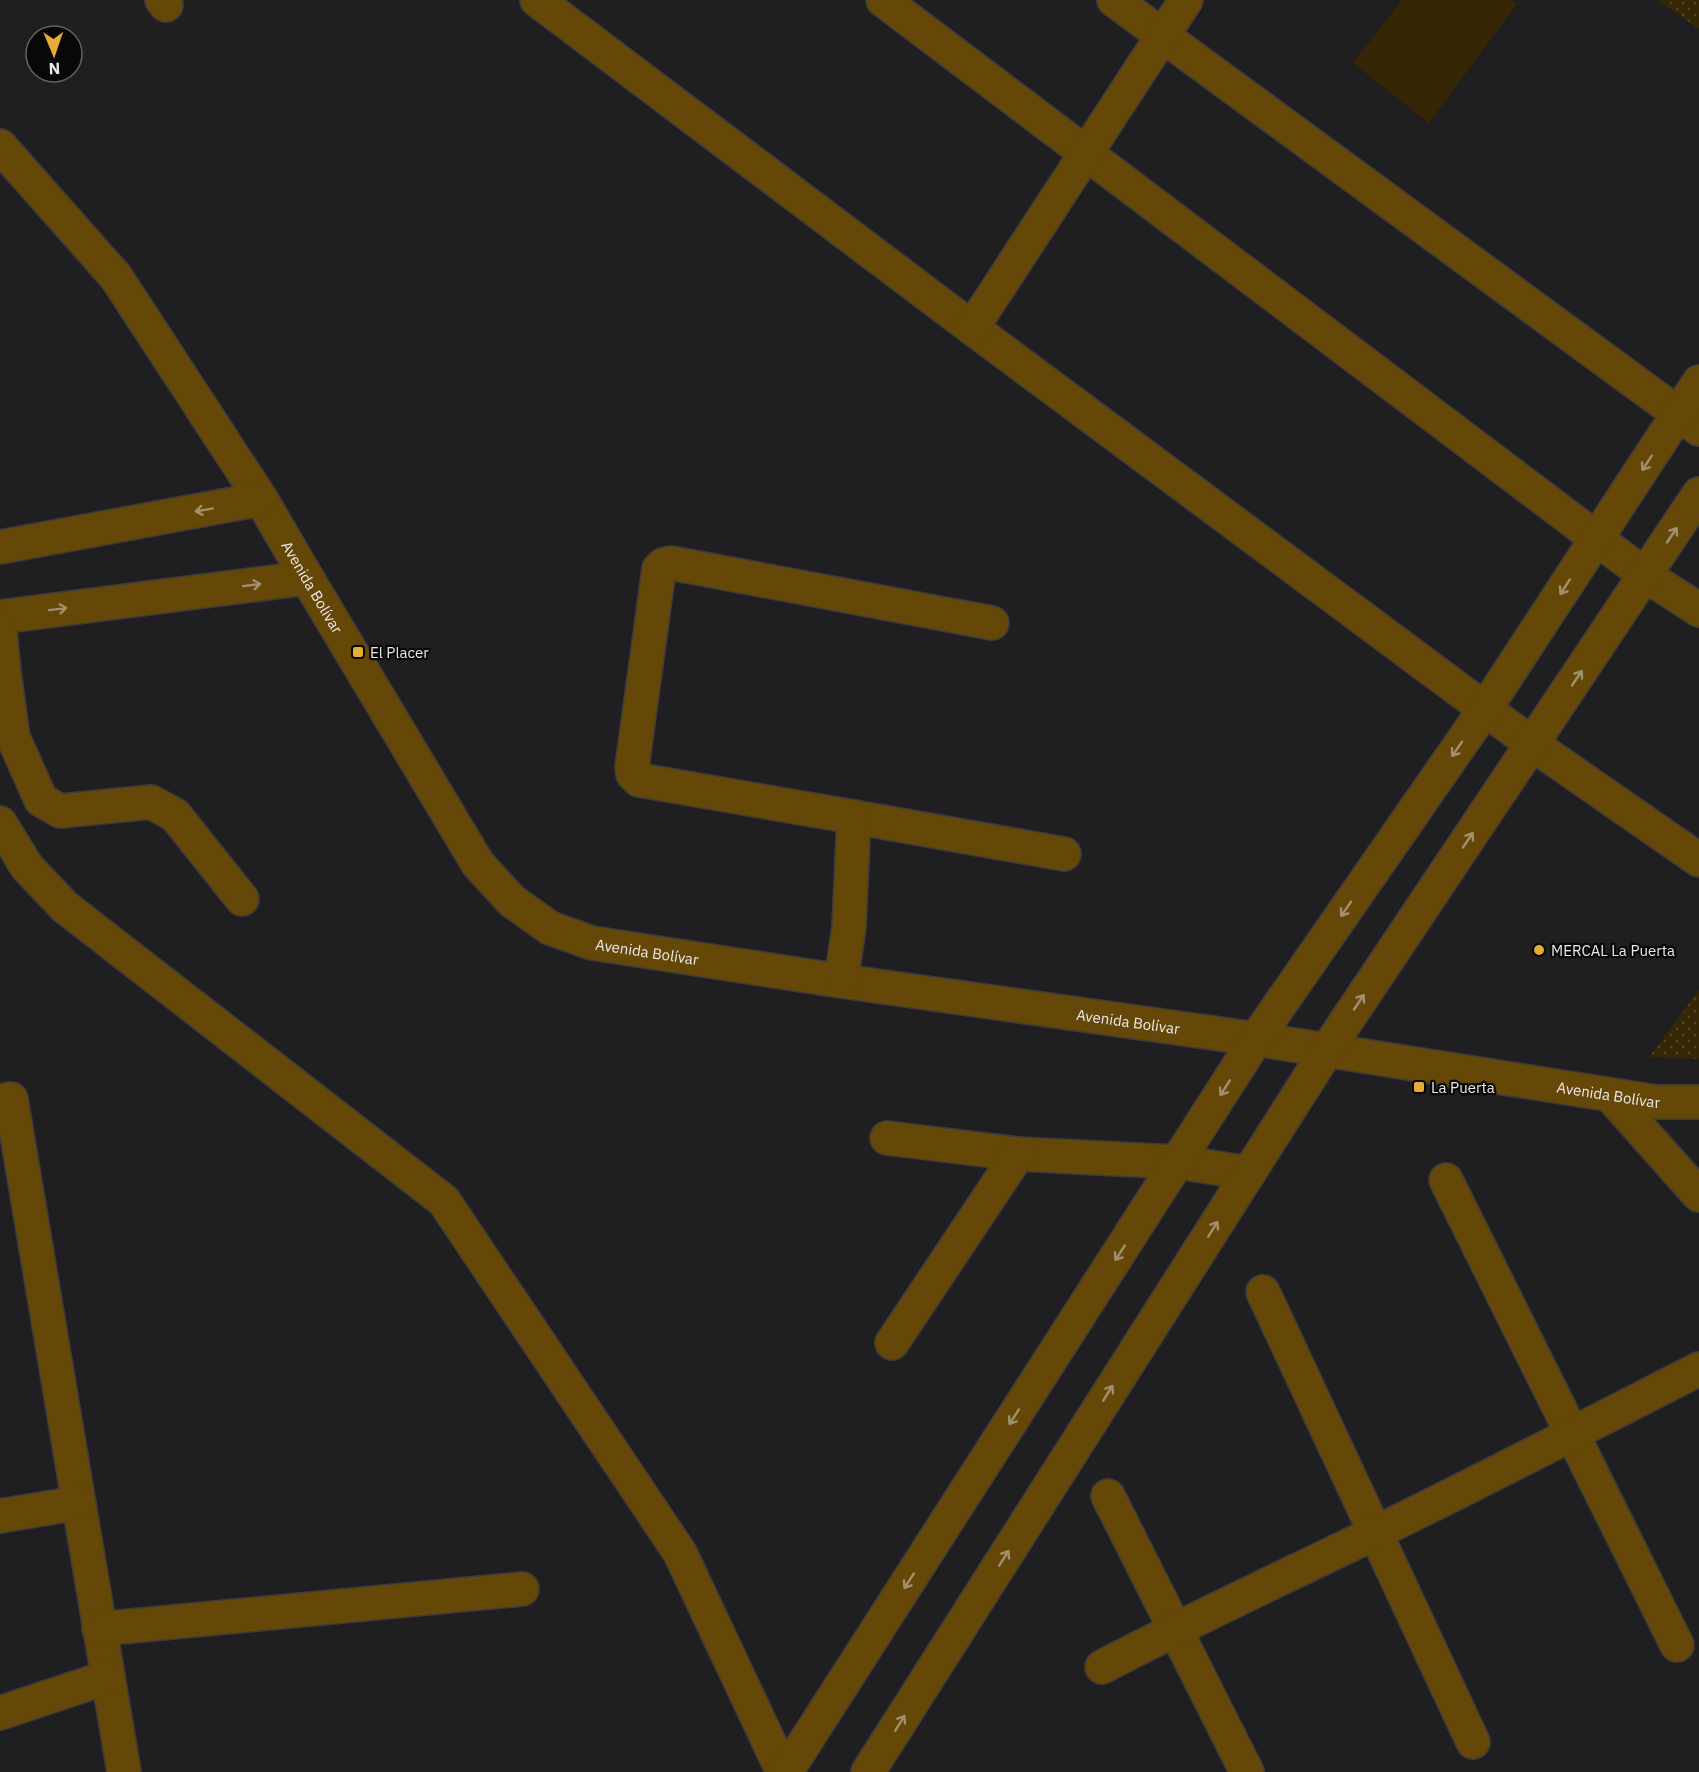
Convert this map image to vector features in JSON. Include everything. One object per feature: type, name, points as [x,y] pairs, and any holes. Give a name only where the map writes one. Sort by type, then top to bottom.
[{"type":"street","points":[[537,0],[972,328],[1532,744],[1699,860]]},
{"type":"street","points":[[883,0],[1645,575],[1699,610]]},
{"type":"street","points":[[1114,0],[1689,422]]},
{"type":"street","points":[[972,328],[1186,0]]},
{"type":"street","name":"Avenida Bolívar","points":[[0,146],[116,277],[261,499],[478,864],[512,901],[550,928],[592,943],[841,981],[1256,1039],[1657,1102],[1699,1102]]},
{"type":"street","points":[[785,1772],[1256,1039],[1485,709],[1597,538],[1689,422],[1699,382]]},
{"type":"street","points":[[868,1772],[1327,1050],[1699,494]]},
{"type":"street","points":[[0,547],[261,499]]},
{"type":"street","points":[[992,623],[670,563],[663,565],[659,569],[632,767],[633,774],[639,780],[1064,854]]},
{"type":"street","points":[[0,617],[307,578]]},
{"type":"street","points":[[0,631],[13,737],[41,800],[60,811],[151,802],[175,815],[242,899]]},
{"type":"street","points":[[841,981],[849,927],[854,817]]},
{"type":"street","points":[[0,823],[27,867],[65,907],[444,1201],[680,1553],[785,1772]]},
{"type":"street","points":[[1610,1095],[1699,1195]]},
{"type":"street","points":[[0,1101],[10,1099],[124,1772]]},
{"type":"street","points":[[887,1138],[1018,1154],[1178,1162],[1248,1173]]},
{"type":"street","points":[[892,1342],[1018,1154]]},
{"type":"street","points":[[1446,1180],[1677,1644]]},
{"type":"street","points":[[1263,1292],[1473,1742]]},
{"type":"street","points":[[1102,1667],[1174,1629],[1572,1435],[1699,1369]]},
{"type":"street","points":[[1108,1496],[1247,1772]]},
{"type":"street","points":[[0,1516],[78,1503]]},
{"type":"street","points":[[99,1629],[522,1589]]},
{"type":"street","points":[[0,1713],[108,1677]]},
{"type":"shaded area","points":[[1402,0],[1511,0],[1517,4],[1429,123],[1353,63]]},
{"type":"shaded area","points":[[1657,0],[1699,0],[1699,29]]},
{"type":"shaded area","points":[[1699,990],[1699,1059],[1649,1057]]},
{"type":"place","name":"El Placer","points":[[358,652]]},
{"type":"place","name":"MERCAL La Puerta","points":[[1539,950]]},
{"type":"place","name":"La Puerta","points":[[1419,1087]]}]
